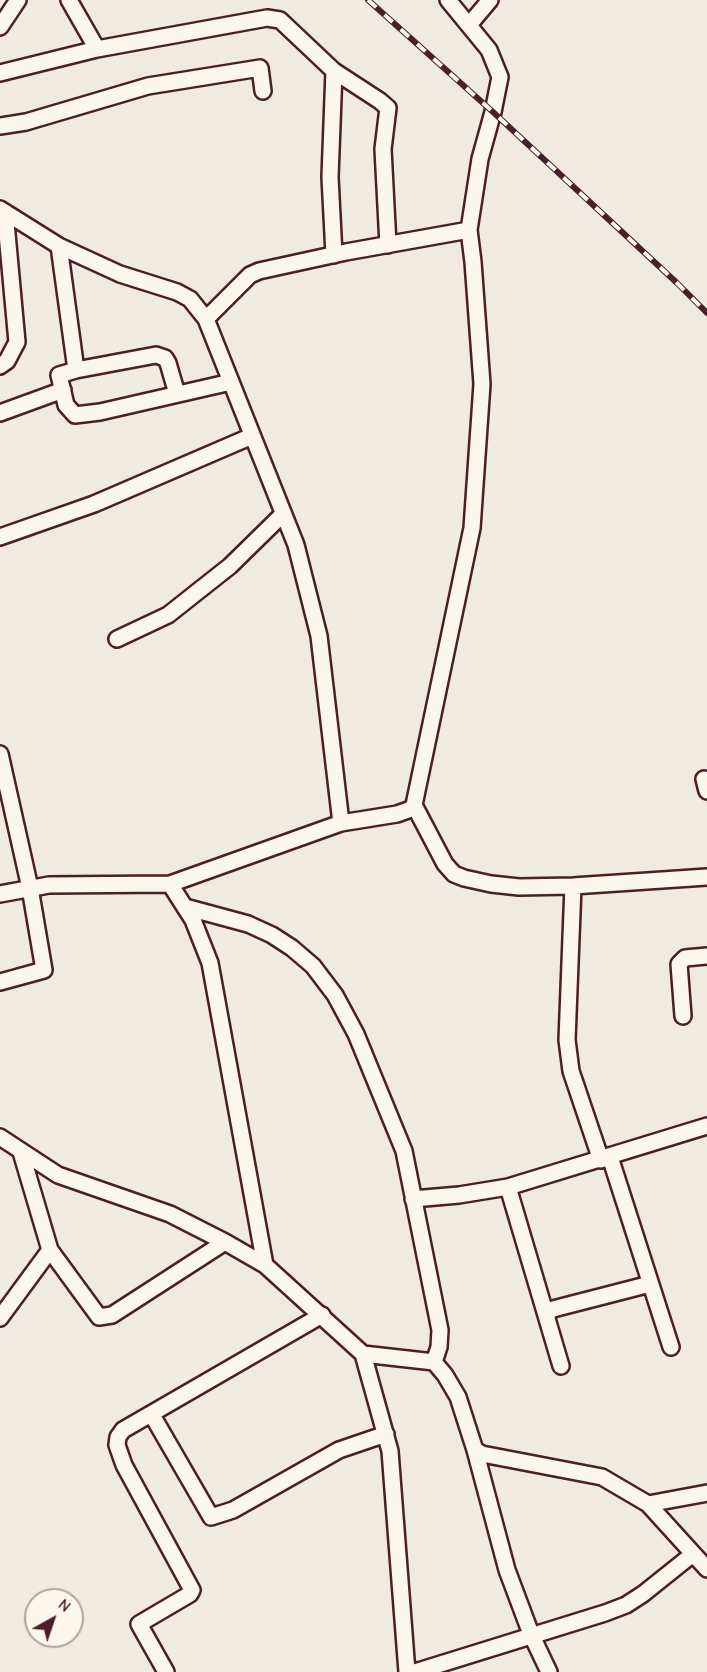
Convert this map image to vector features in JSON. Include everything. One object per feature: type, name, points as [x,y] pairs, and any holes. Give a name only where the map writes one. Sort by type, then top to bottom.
[{"type":"street","points":[[0,27],[18,0]]},
{"type":"street","points":[[69,0],[97,49]]},
{"type":"street","points":[[0,894],[49,885],[171,884],[341,823],[397,814],[411,809],[414,805],[472,528],[482,384],[469,230],[480,159],[500,77],[489,51],[448,0]]},
{"type":"street","points":[[469,26],[490,0]]},
{"type":"street","points":[[0,73],[97,49],[273,18],[283,21],[334,71],[380,100],[388,108],[383,149],[388,244]]},
{"type":"street","points":[[0,126],[26,122],[148,86],[260,68],[263,91]]},
{"type":"street","points":[[334,71],[330,177],[334,255]]},
{"type":"street","points":[[2,211],[59,246],[120,274],[190,298],[206,319],[296,545],[320,636],[341,823]]},
{"type":"street","points":[[0,366],[7,362],[17,342],[6,290],[2,211]]},
{"type":"street","points":[[206,319],[250,275],[259,271],[469,230]]},
{"type":"street","points":[[59,246],[76,370]]},
{"type":"street","points":[[177,394],[168,363],[165,358],[156,355],[59,375],[66,405],[75,415],[100,412],[231,382]]},
{"type":"street","points":[[0,413],[63,390]]},
{"type":"street","points":[[0,537],[94,504],[252,436]]},
{"type":"street","points":[[117,639],[168,615],[230,566],[283,514]]},
{"type":"street","points":[[0,754],[30,888],[45,970],[0,982]]},
{"type":"street","points":[[414,805],[440,856],[457,876],[491,884],[519,887],[573,886],[707,877]]},
{"type":"street","points":[[171,884],[193,920],[210,963],[265,1265]]},
{"type":"street","points":[[573,886],[567,1040],[571,1071],[605,1158],[671,1347]]},
{"type":"street","points":[[185,907],[248,924],[272,935],[313,966],[335,995],[356,1034],[404,1151],[440,1330],[439,1347],[434,1362]]},
{"type":"street","points":[[683,1016],[679,964],[685,958],[707,956]]},
{"type":"street","points":[[413,1199],[459,1196],[507,1187],[707,1126]]},
{"type":"street","points":[[0,1137],[58,1175],[170,1214],[265,1265],[363,1354],[390,1451],[407,1672]]},
{"type":"street","points":[[21,1152],[50,1250],[99,1317],[112,1315],[225,1242]]},
{"type":"street","points":[[507,1187],[561,1366]]},
{"type":"street","points":[[0,1318],[50,1250]]},
{"type":"street","points":[[546,1314],[553,1309],[650,1284]]},
{"type":"street","points":[[166,1672],[139,1624],[190,1594],[192,1590],[124,1465],[116,1442],[123,1430],[322,1315]]},
{"type":"street","points":[[363,1354],[434,1362],[449,1380],[458,1397],[475,1450],[507,1570],[531,1634],[549,1672]]},
{"type":"street","points":[[152,1415],[211,1517],[232,1510],[339,1450],[386,1434]]},
{"type":"street","points":[[475,1450],[491,1457],[602,1477],[648,1503],[707,1569]]},
{"type":"street","points":[[648,1503],[707,1493]]},
{"type":"street","points":[[415,1672],[626,1605],[693,1554]]},
{"type":"railway","points":[[368,0],[493,112],[707,313]]}]
